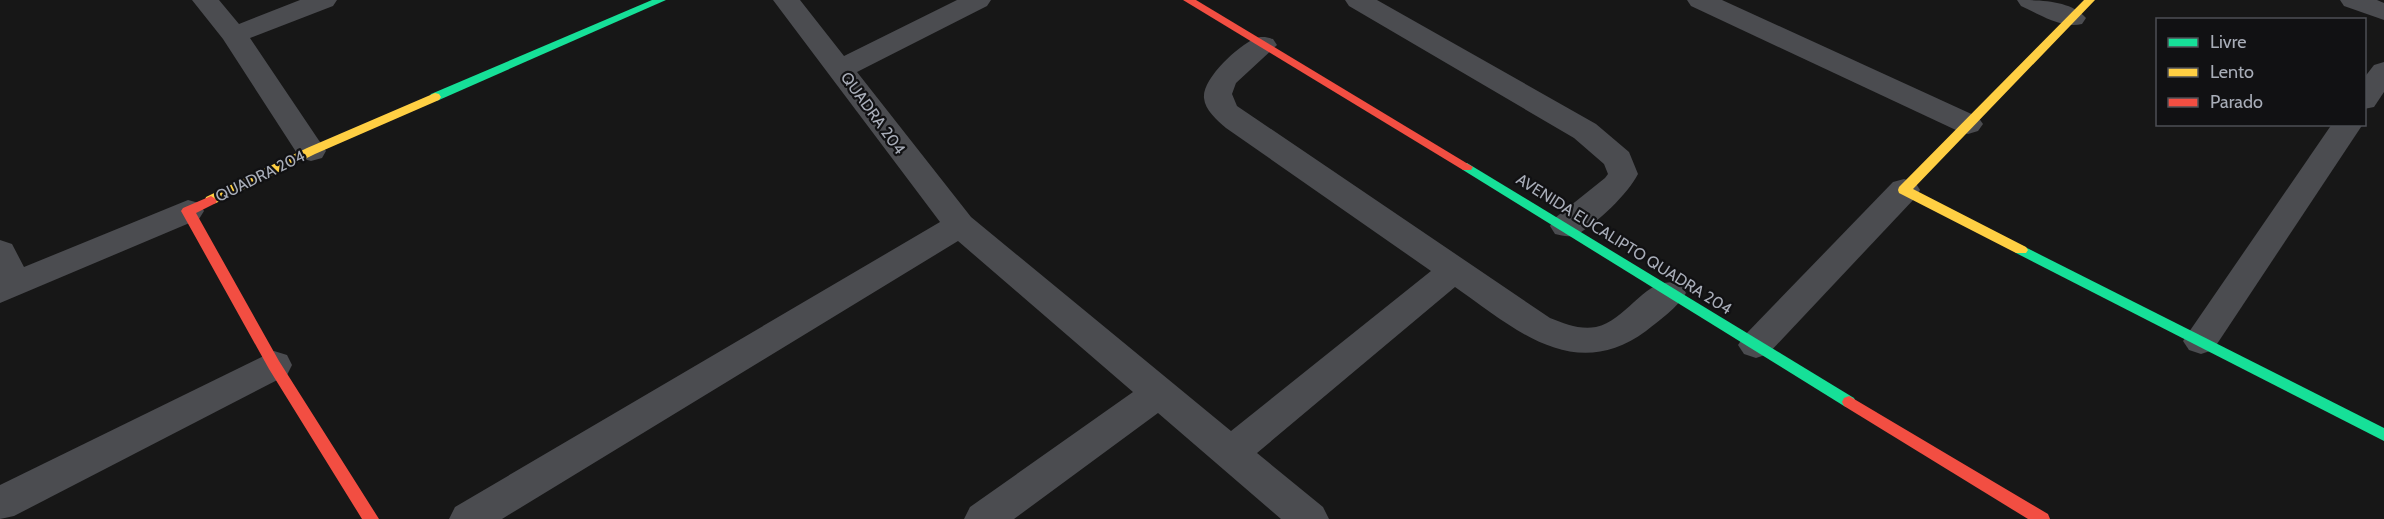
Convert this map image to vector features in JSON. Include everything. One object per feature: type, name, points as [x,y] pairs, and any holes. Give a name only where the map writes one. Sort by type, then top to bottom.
[{"type":"street","points":[[205,0],[234,35],[311,151]]},
{"type":"street","points":[[234,35],[324,0]]},
{"type":"street","name":"QUADRA 204","points":[[188,211],[311,151],[661,0]]},
{"type":"street","name":"QUADRA 204","points":[[786,0],[960,225],[1309,519]]},
{"type":"street","points":[[841,69],[978,0]]},
{"type":"street","name":"AVENIDA EUCALIPTO QUADRA 204","points":[[1188,0],[1566,226],[1669,293],[2042,519]]},
{"type":"street","points":[[1358,0],[1585,131],[1618,159],[1623,174],[1617,186],[1566,226]]},
{"type":"street","points":[[1700,0],[1968,124]]},
{"type":"street","points":[[2030,0],[2081,9]]},
{"type":"street","points":[[2353,0],[2384,12]]},
{"type":"street","points":[[1756,345],[2081,9]]},
{"type":"street","points":[[1263,45],[1222,80],[1217,92],[1219,104],[1236,121],[1538,327],[1564,339],[1594,341],[1616,335],[1669,293]]},
{"type":"street","points":[[2366,97],[2384,71]]},
{"type":"street","points":[[2201,341],[2347,126]]},
{"type":"street","points":[[1904,190],[2384,435]]},
{"type":"street","points":[[0,252],[8,287],[188,211],[274,364],[371,519]]},
{"type":"street","points":[[469,519],[960,225]]},
{"type":"street","points":[[1232,452],[1453,271]]},
{"type":"street","points":[[0,504],[274,364]]},
{"type":"street","points":[[984,519],[1159,393]]},
{"type":"traffic: fast","points":[[435,97],[661,0]]},
{"type":"traffic: fast","points":[[1467,167],[1849,402]]},
{"type":"traffic: fast","points":[[2021,250],[2384,435]]},
{"type":"traffic: slow","points":[[2021,250],[1904,190],[2090,0]]},
{"type":"traffic: slow","points":[[211,200],[311,151],[435,97]]},
{"type":"traffic: jam","points":[[1188,0],[1467,167]]},
{"type":"traffic: jam","points":[[211,200],[188,211],[274,365],[371,519]]},
{"type":"traffic: jam","points":[[1849,402],[2042,519]]}]
